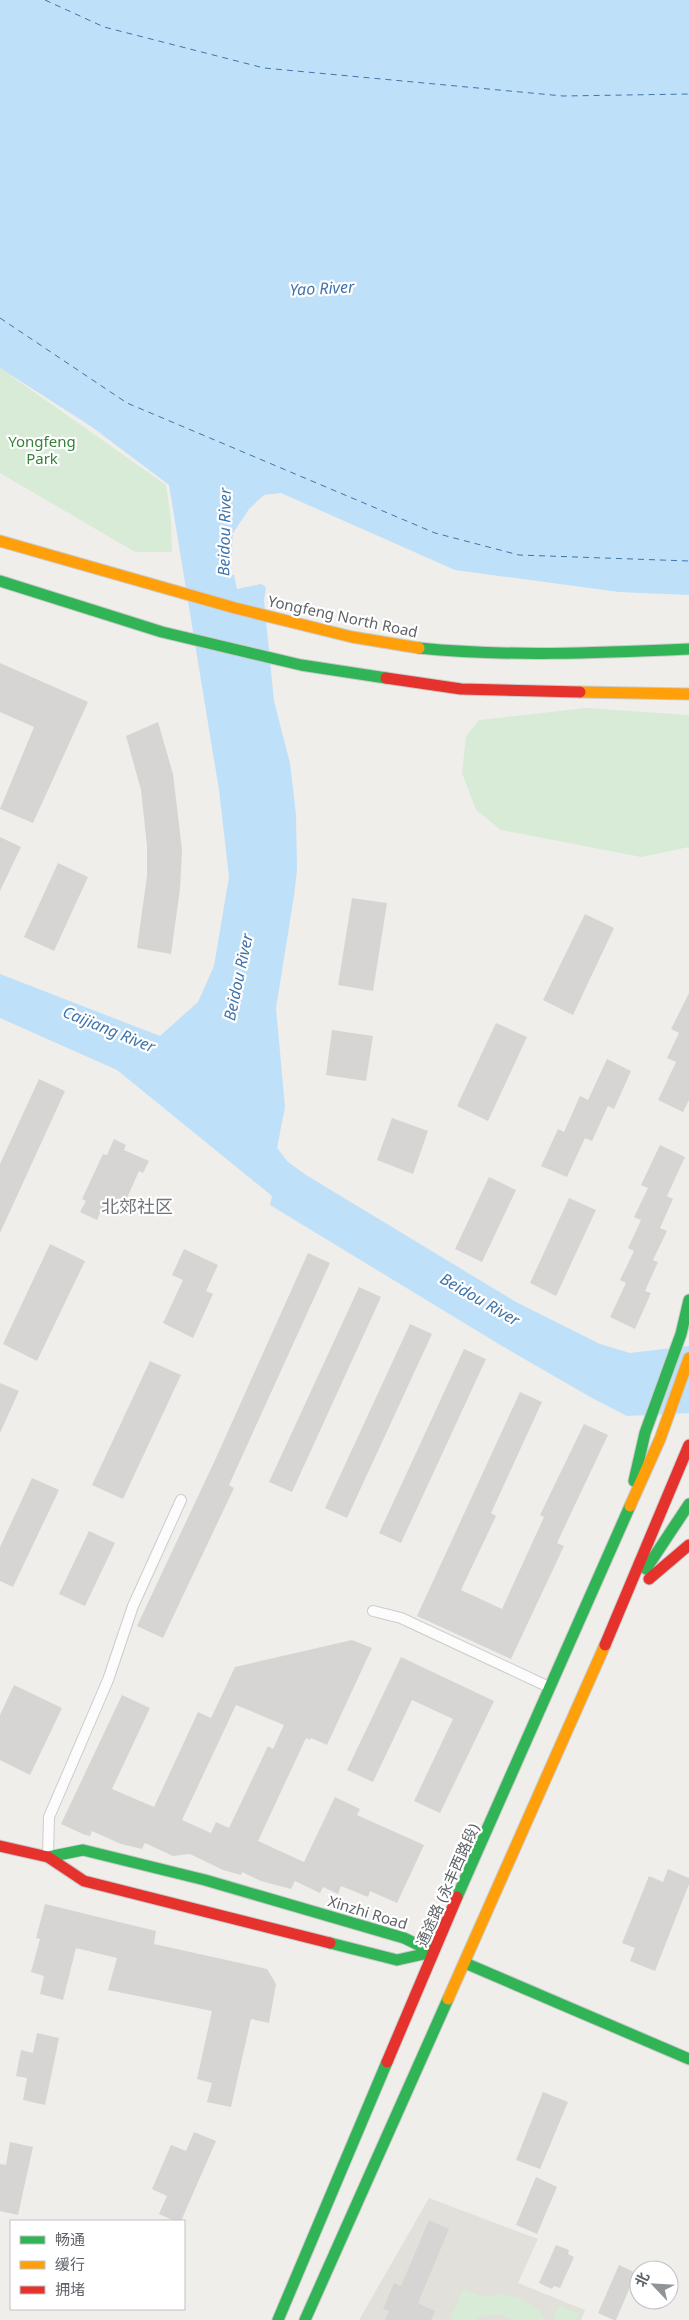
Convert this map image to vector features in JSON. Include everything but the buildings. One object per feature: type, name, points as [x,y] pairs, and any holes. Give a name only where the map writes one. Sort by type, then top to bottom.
[{"type":"main road","name":"Yongfeng North Road","points":[[0,541],[160,590],[307,626],[401,646],[470,652],[564,654],[689,649]]},
{"type":"main road","points":[[0,581],[162,632],[301,665],[461,689],[689,694]]},
{"type":"main road","points":[[625,1517],[645,1433],[681,1334],[689,1300]]},
{"type":"main road","name":"通途路 (永丰西路段)","points":[[278,2320],[433,1952],[625,1517],[650,1465],[679,1391],[689,1358]]},
{"type":"main road","points":[[305,2320],[626,1599],[689,1445]]},
{"type":"main road","points":[[626,1599],[689,1504]]},
{"type":"main road","points":[[626,1599],[689,1545]]},
{"type":"main road","name":"Xinzhi Road","points":[[0,1846],[48,1857],[84,1881],[397,1960],[433,1952]]},
{"type":"main road","name":"Xinzhi Road","points":[[48,1857],[83,1850],[92,1852],[205,1880],[404,1938],[433,1952]]},
{"type":"main road","points":[[465,1963],[689,2059]]},
{"type":"lane","points":[[48,1857],[49,1817],[108,1680],[133,1606],[181,1500]]},
{"type":"lane","points":[[373,1611],[401,1618],[550,1688]]},
{"type":"shaded area","points":[[429,2198],[538,2239],[518,2283],[585,2310],[581,2320],[359,2320]]},
{"type":"green space","name":"Yongfeng Park","points":[[0,368],[166,485],[171,520],[172,552],[135,552],[0,473]]},
{"type":"green space","points":[[586,708],[689,715],[689,847],[641,857],[501,830],[476,810],[462,773],[466,736],[479,720]]},
{"type":"green space","points":[[463,2289],[482,2297],[501,2294],[519,2298],[540,2311],[545,2320],[514,2320],[498,2314],[483,2316],[474,2320],[450,2320]]},
{"type":"green space","points":[[559,2305],[579,2314],[576,2320],[553,2320]]},
{"type":"water","points":[[0,0],[689,0],[689,595],[619,592],[455,570],[281,493],[264,495],[249,509],[216,559],[215,572],[234,575],[237,589],[261,584],[266,587],[264,600],[274,701],[290,763],[296,815],[297,870],[276,1008],[285,1107],[277,1148],[288,1162],[306,1175],[516,1302],[600,1344],[630,1353],[689,1346],[689,1413],[627,1416],[592,1398],[502,1346],[270,1205],[272,1196],[117,1070],[0,1018],[0,974],[160,1036],[198,1002],[214,966],[229,877],[219,790],[169,485],[92,427],[0,368]]},
{"type":"waterway","name":"Beidou River","points":[[224,526],[222,573],[225,597]]},
{"type":"ferry route","points":[[45,0],[104,27],[264,68],[563,96],[689,94]]},
{"type":"ferry route","points":[[0,318],[127,403],[435,533],[519,555],[689,561]]},
{"type":"traffic: fast","points":[[0,581],[162,632],[301,665],[386,678]]},
{"type":"traffic: fast","points":[[419,648],[486,653],[588,653],[689,649]]},
{"type":"traffic: fast","points":[[634,1481],[645,1433],[681,1334],[689,1300]]},
{"type":"traffic: fast","points":[[646,1569],[689,1504]]},
{"type":"traffic: fast","points":[[457,1897],[630,1506]]},
{"type":"traffic: fast","points":[[48,1857],[83,1850],[205,1880],[404,1938],[433,1952]]},
{"type":"traffic: fast","points":[[330,1943],[397,1960],[433,1952]]},
{"type":"traffic: fast","points":[[465,1963],[689,2059]]},
{"type":"traffic: fast","points":[[305,2320],[448,1999]]},
{"type":"traffic: fast","points":[[278,2320],[387,2062]]},
{"type":"traffic: slow","points":[[0,541],[235,608],[352,637],[419,648]]},
{"type":"traffic: slow","points":[[580,692],[689,694]]},
{"type":"traffic: slow","points":[[630,1506],[660,1439],[689,1358]]},
{"type":"traffic: slow","points":[[448,1999],[605,1645]]},
{"type":"traffic: jam","points":[[386,678],[461,689],[580,692]]},
{"type":"traffic: jam","points":[[605,1645],[689,1445]]},
{"type":"traffic: jam","points":[[649,1579],[689,1545]]},
{"type":"traffic: jam","points":[[0,1846],[48,1857],[84,1881],[330,1943]]},
{"type":"traffic: jam","points":[[387,2062],[457,1897]]},
{"type":"district","name":"北郊社区","points":[[137,1206]]},
{"type":"water label","name":"Yao River","points":[[322,288]]},
{"type":"water label","name":"Caijiang River","points":[[109,1029]]}]
